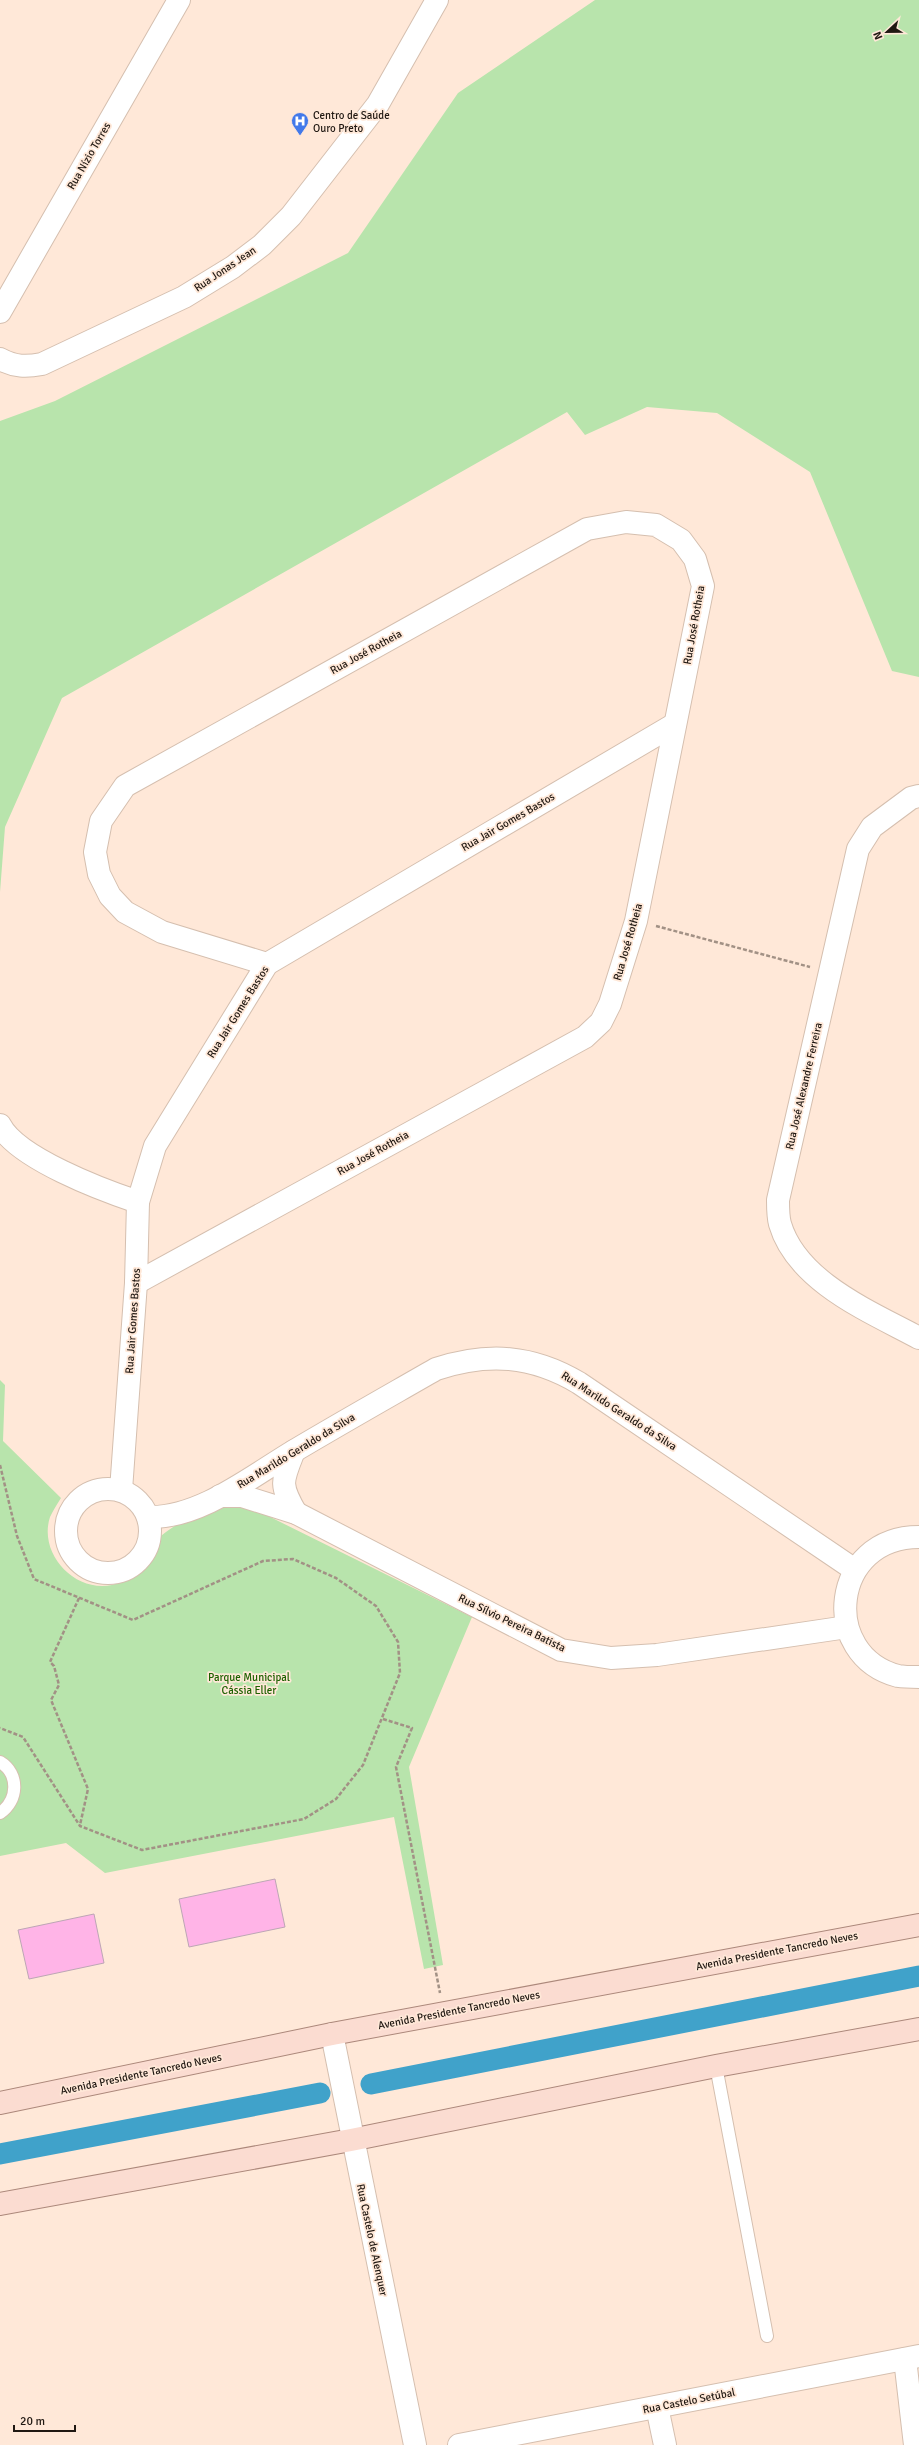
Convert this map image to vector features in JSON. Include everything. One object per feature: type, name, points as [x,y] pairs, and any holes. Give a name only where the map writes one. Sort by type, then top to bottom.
[{"type":"main road","name":"Avenida Presidente Tancredo Neves","points":[[0,2103],[332,2034],[919,1925]]},
{"type":"main road","points":[[0,2204],[351,2140],[716,2066],[919,2029]]},
{"type":"street","name":"Rua Nízio Torres","points":[[0,312],[179,0]]},
{"type":"street","name":"Rua Jonas Jean","points":[[0,360],[10,365],[25,367],[42,364],[184,297],[233,267],[262,245],[291,216],[378,104],[437,0]]},
{"type":"street","name":"Rua José Rotheia","points":[[136,1283],[585,1037],[601,1022],[610,1004],[636,921],[703,586],[695,559],[681,540],[656,525],[626,522],[588,529],[125,786],[101,821],[94,852],[99,874],[110,896],[125,912],[162,932],[267,964]]},
{"type":"street","name":"Rua Jair Gomes Bastos","points":[[121,1490],[136,1283],[138,1202],[155,1146],[267,964],[675,724]]},
{"type":"street","name":"Rua José Alexandre Ferreira","points":[[919,796],[911,798],[872,827],[858,849],[778,1200],[780,1224],[789,1244],[810,1271],[839,1294],[919,1338]]},
{"type":"street","points":[[2,1133],[40,1159],[102,1190],[138,1202]]},
{"type":"street","name":"Rua Marildo Geraldo da Silva","points":[[148,1517],[163,1518],[179,1515],[220,1496],[294,1451],[436,1369],[464,1360],[489,1358],[514,1359],[538,1364],[559,1371],[579,1383],[855,1570]]},
{"type":"street","points":[[294,1451],[283,1476],[284,1493],[296,1513]]},
{"type":"street","points":[[104,1488],[121,1490],[137,1501],[148,1517],[150,1534],[145,1551],[134,1564],[119,1572],[102,1572],[85,1566],[73,1554],[66,1538],[67,1521],[74,1505],[87,1494],[104,1488]]},
{"type":"street","name":"Rua Sílvio Pereira Batista","points":[[220,1496],[242,1496],[296,1513],[561,1650],[611,1658],[657,1655],[847,1627]]},
{"type":"street","points":[[919,1537],[905,1537],[885,1543],[868,1554],[855,1570],[847,1588],[845,1601],[847,1627],[858,1649],[875,1666],[898,1676],[919,1677]]},
{"type":"street","name":"Rua Castelo de Alenquer","points":[[332,2034],[346,2105],[351,2140],[415,2445]]},
{"type":"street","points":[[912,2358],[915,2445]]},
{"type":"street","name":"Rua Castelo Setúbal","points":[[459,2445],[912,2358]]},
{"type":"street","points":[[657,2407],[665,2445]]},
{"type":"lane","points":[[0,1762],[9,1770],[14,1780],[15,1790],[12,1801],[0,1813]]},
{"type":"lane","points":[[716,2066],[767,2336]]},
{"type":"path","points":[[636,921],[831,972]]},
{"type":"path","points":[[0,1464],[16,1536],[34,1579],[133,1620],[263,1560],[294,1559],[336,1578],[376,1606],[398,1642],[400,1673],[364,1765],[336,1799],[304,1818],[142,1850],[80,1826],[23,1737],[0,1728]]},
{"type":"path","points":[[79,1598],[50,1662],[54,1666],[59,1685],[51,1700],[88,1789],[80,1826]]},
{"type":"path","points":[[383,1719],[412,1728],[396,1767],[443,2013]]},
{"type":"green space","points":[[595,0],[919,0],[919,677],[892,671],[810,472],[717,413],[647,407],[585,435],[567,412],[62,698],[5,827],[0,892],[0,421],[55,401],[348,253],[458,93]]},
{"type":"green space","name":"Parque Municipal Cássia Eller","points":[[0,1380],[5,1385],[3,1441],[61,1498],[50,1517],[48,1531],[49,1544],[55,1557],[63,1568],[73,1577],[85,1583],[98,1586],[117,1584],[136,1573],[147,1559],[151,1546],[157,1539],[182,1521],[201,1510],[219,1502],[227,1502],[246,1505],[472,1617],[409,1767],[443,1965],[424,1969],[394,1817],[105,1873],[66,1843],[0,1856]]},
{"type":"building","points":[[275,1879],[285,1927],[189,1947],[179,1899]]},
{"type":"building","points":[[94,1914],[104,1963],[29,1979],[18,1930]]},
{"type":"waterway","points":[[371,2084],[919,1976]]},
{"type":"waterway","points":[[0,2154],[320,2093]]},
{"type":"place","name":"Centro de Saúde Ouro Preto","points":[[300,136]]}]
